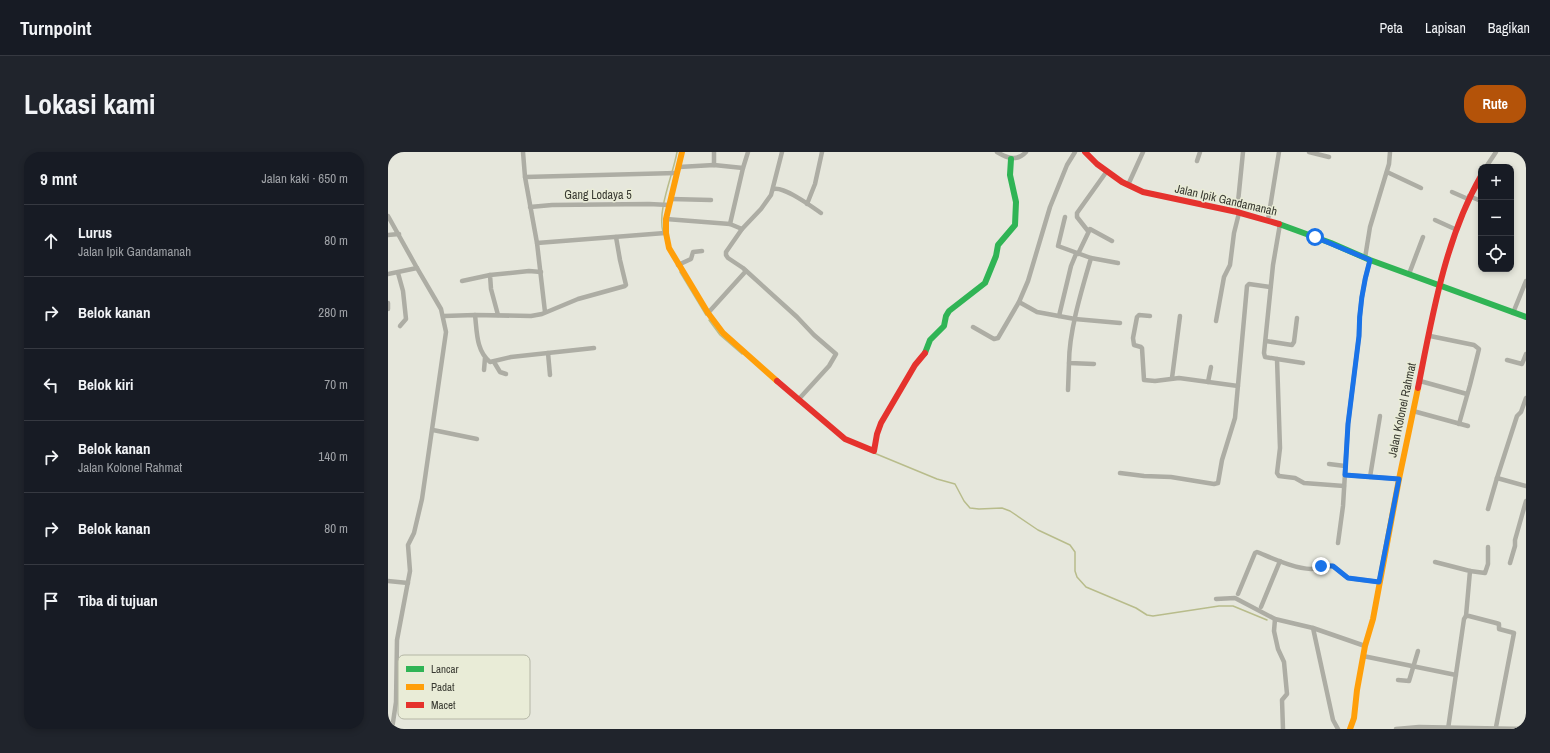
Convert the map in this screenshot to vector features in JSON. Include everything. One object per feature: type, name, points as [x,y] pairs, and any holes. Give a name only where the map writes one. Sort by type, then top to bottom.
[{"type":"street","points":[[523,152],[525,177],[541,272],[545,312]]},
{"type":"street","points":[[682,152],[666,204],[665,233],[669,248],[678,265],[708,313],[723,333],[798,400],[845,439],[874,451],[877,434],[881,423],[916,365],[926,352],[930,340],[944,326],[946,316],[949,311],[985,283],[996,256],[998,245],[1015,225],[1016,202],[1010,175],[1011,159]]},
{"type":"street","points":[[714,152],[714,165]]},
{"type":"street","points":[[730,224],[748,152]]},
{"type":"street","points":[[782,152],[774,189],[771,195],[761,209],[742,229],[726,255],[746,271],[836,354],[829,366],[798,400]]},
{"type":"street","points":[[807,204],[815,184],[822,152]]},
{"type":"street","points":[[997,152],[1011,159],[1023,156],[1026,152]]},
{"type":"street","points":[[973,327],[994,339],[998,338],[1019,302],[1028,281],[1050,208],[1066,169],[1075,152]]},
{"type":"street","name":"Jalan Ipik Gandamanah","points":[[1085,152],[1107,171],[1128,185],[1143,192],[1238,212],[1268,220],[1367,259],[1526,317]]},
{"type":"street","points":[[1128,185],[1143,152]]},
{"type":"street","points":[[1197,161],[1200,152]]},
{"type":"street","points":[[1216,321],[1224,277],[1230,264],[1238,212],[1243,152]]},
{"type":"street","points":[[1268,220],[1279,152]]},
{"type":"street","points":[[1309,152],[1329,157]]},
{"type":"street","points":[[1338,543],[1343,506],[1348,424],[1366,276],[1370,227],[1386,172],[1390,152]]},
{"type":"street","points":[[1488,164],[1496,152]]},
{"type":"street","points":[[525,177],[676,171],[714,165],[743,168]]},
{"type":"street","points":[[1088,231],[1076,214],[1107,171]]},
{"type":"street","points":[[1386,172],[1421,188]]},
{"type":"street","name":"Jalan Kolonel Rahmat","points":[[1350,729],[1354,718],[1363,656],[1373,619],[1399,479],[1430,336],[1439,285],[1468,197],[1478,181]]},
{"type":"street","points":[[774,189],[781,189],[821,213]]},
{"type":"street","points":[[1452,192],[1478,199]]},
{"type":"street","name":"Gang Lodaya 5","points":[[530,207],[552,205],[666,204],[711,200]]},
{"type":"street","points":[[388,216],[416,268],[441,309],[444,316],[446,332],[433,430],[420,511],[414,533],[408,545],[410,564],[398,640],[396,702],[392,729]]},
{"type":"street","points":[[1065,217],[1058,245],[1060,248],[1091,258],[1118,262]]},
{"type":"street","points":[[666,219],[730,224],[742,229]]},
{"type":"street","points":[[1435,220],[1457,230]]},
{"type":"street","points":[[1280,224],[1270,287],[1265,356],[1303,363]]},
{"type":"street","points":[[1088,231],[1090,229],[1112,240]]},
{"type":"street","points":[[1059,316],[1071,266],[1088,231]]},
{"type":"street","points":[[537,243],[633,237],[665,233]]},
{"type":"street","points":[[388,235],[399,234]]},
{"type":"street","points":[[444,316],[498,315],[527,317],[545,312],[578,299],[625,286],[626,284],[616,237]]},
{"type":"street","points":[[1408,274],[1423,237]]},
{"type":"street","points":[[678,265],[690,259],[693,252],[702,251]]},
{"type":"street","points":[[1068,390],[1071,343],[1075,319],[1091,258]]},
{"type":"street","points":[[388,274],[416,268]]},
{"type":"street","points":[[462,281],[490,275],[529,271],[541,272]]},
{"type":"street","points":[[708,313],[746,271]]},
{"type":"street","points":[[398,273],[403,292],[406,319],[400,326]]},
{"type":"street","points":[[490,275],[491,289],[498,315]]},
{"type":"street","points":[[1513,313],[1526,281]]},
{"type":"street","points":[[1120,473],[1171,477],[1216,484],[1219,481],[1221,464],[1235,418],[1247,286],[1249,284],[1270,287]]},
{"type":"street","points":[[1019,302],[1037,312],[1075,319],[1120,323]]},
{"type":"street","points":[[388,303],[388,309]]},
{"type":"street","points":[[475,315],[478,343],[485,358],[490,362],[511,357],[594,348]]},
{"type":"street","points":[[1150,316],[1139,315],[1137,317],[1133,338],[1134,345],[1142,348],[1143,379],[1155,381],[1172,378],[1238,386]]},
{"type":"street","points":[[1172,378],[1180,316]]},
{"type":"street","points":[[1266,341],[1292,345],[1294,342],[1297,318]]},
{"type":"street","points":[[1430,336],[1478,347],[1479,349],[1459,424]]},
{"type":"street","points":[[548,353],[550,375]]},
{"type":"street","points":[[1507,360],[1522,364],[1526,354]]},
{"type":"street","points":[[484,370],[485,358]]},
{"type":"street","points":[[1277,359],[1280,448],[1277,475],[1295,478],[1304,483],[1344,486]]},
{"type":"street","points":[[494,362],[500,372],[506,374]]},
{"type":"street","points":[[1069,364],[1094,364]]},
{"type":"street","points":[[1208,382],[1211,367]]},
{"type":"street","points":[[1420,381],[1467,394]]},
{"type":"street","points":[[1488,509],[1517,416],[1521,412],[1526,398]]},
{"type":"street","points":[[1413,411],[1468,426]]},
{"type":"street","points":[[1370,477],[1380,416]]},
{"type":"street","points":[[433,430],[477,439]]},
{"type":"street","points":[[1329,464],[1346,466]]},
{"type":"street","points":[[1345,475],[1399,479]]},
{"type":"street","points":[[1497,478],[1526,486]]},
{"type":"street","points":[[1510,563],[1520,519],[1526,501]]},
{"type":"street","points":[[1520,519],[1526,520]]},
{"type":"street","points":[[1435,562],[1484,574],[1488,564],[1488,547]]},
{"type":"street","points":[[1238,594],[1255,553],[1257,552],[1280,561],[1309,569],[1333,566],[1348,578],[1379,582]]},
{"type":"street","points":[[1261,607],[1280,561]]},
{"type":"street","points":[[1448,728],[1466,616],[1470,571]]},
{"type":"street","points":[[388,581],[408,583]]},
{"type":"street","points":[[1216,599],[1235,598],[1275,619],[1313,628],[1365,646]]},
{"type":"street","points":[[1466,616],[1499,624],[1499,629],[1514,633],[1496,727]]},
{"type":"street","points":[[1275,619],[1274,632],[1278,649],[1284,662],[1287,694],[1282,700],[1283,729]]},
{"type":"street","points":[[1313,628],[1333,720],[1338,729]]},
{"type":"street","points":[[1398,680],[1409,682],[1418,651]]},
{"type":"street","points":[[1363,656],[1413,668],[1456,675]]},
{"type":"street","points":[[1396,729],[1496,727],[1505,729],[1526,729]]},
{"type":"waterway","points":[[663,232],[662,213],[677,152]]},
{"type":"waterway","points":[[680,272],[706,315]]},
{"type":"waterway","points":[[709,320],[720,335],[742,354]]},
{"type":"waterway","points":[[874,453],[937,479],[955,484],[964,501],[970,508],[1002,508],[1010,511],[1038,530],[1070,545],[1075,552],[1075,571],[1077,577],[1086,587],[1136,608],[1147,615],[1153,616],[1219,606],[1233,606],[1267,620]]},
{"type":"traffic: fast","points":[[925,353],[930,340],[944,326],[946,316],[949,311],[985,283],[996,256],[998,245],[1015,225],[1016,202],[1010,175],[1011,159]]},
{"type":"traffic: fast","points":[[1279,224],[1331,243],[1370,260],[1526,317]]},
{"type":"traffic: slow","points":[[682,152],[666,219],[666,233],[669,248],[708,313],[723,333],[777,381]]},
{"type":"traffic: slow","points":[[1350,729],[1354,718],[1357,690],[1365,646],[1373,619],[1399,479],[1418,388]]},
{"type":"traffic: jam","points":[[1085,152],[1097,164],[1122,182],[1143,192],[1237,212],[1279,224]]},
{"type":"traffic: jam","points":[[1418,388],[1441,279],[1458,226],[1478,182]]},
{"type":"traffic: jam","points":[[777,381],[845,439],[874,451],[877,434],[881,423],[915,365],[925,353]]},
{"type":"route","points":[[1315,237],[1370,260],[1366,276],[1359,324],[1359,336],[1348,424],[1345,475],[1399,479],[1379,582],[1348,578],[1333,566],[1321,566]]}]
